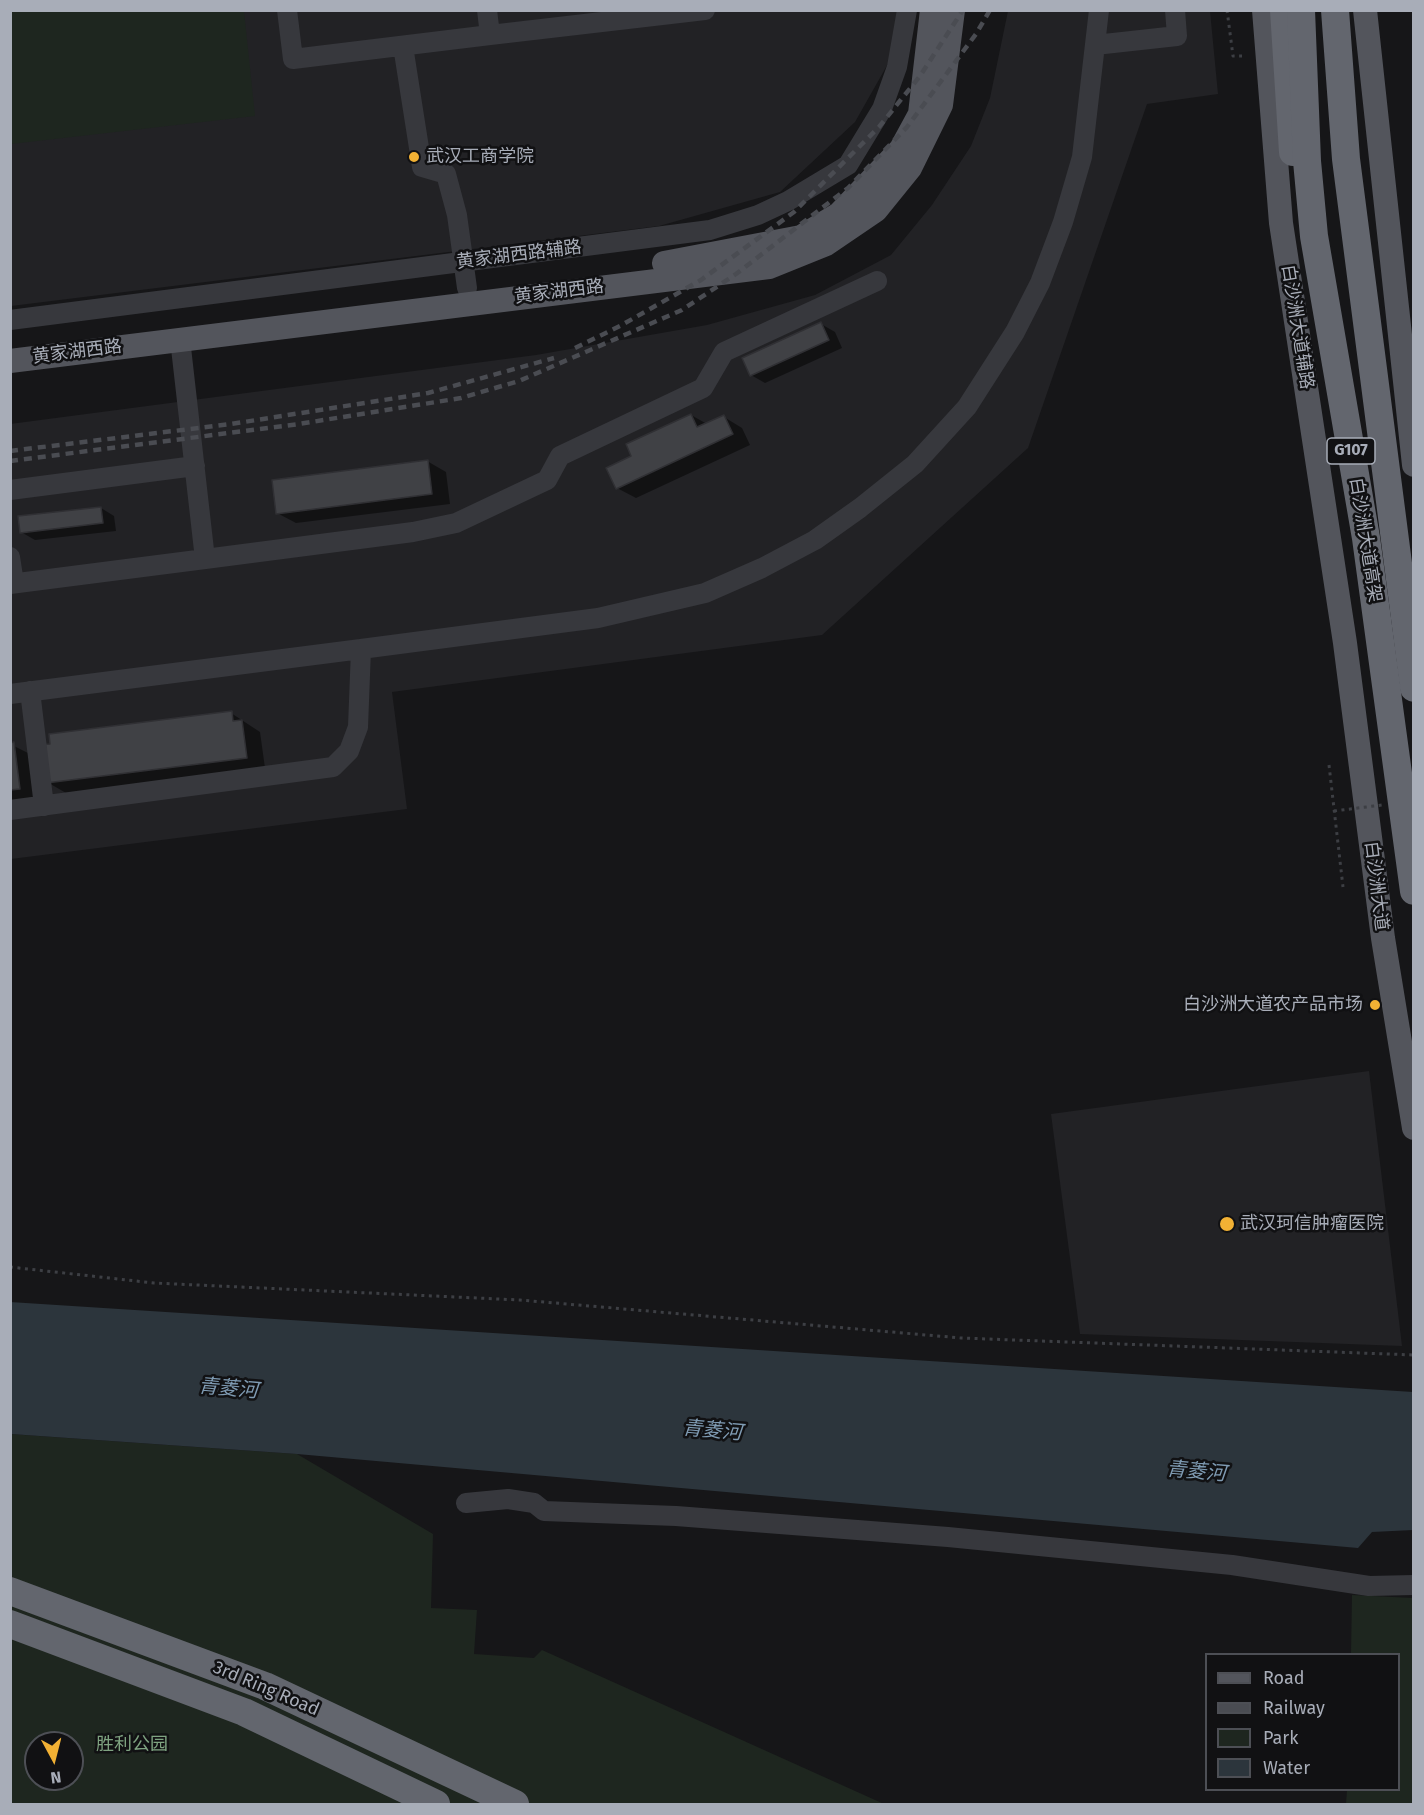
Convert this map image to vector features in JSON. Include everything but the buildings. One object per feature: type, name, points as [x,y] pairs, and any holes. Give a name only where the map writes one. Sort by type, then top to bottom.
[{"type":"highway","points":[[1284,10],[1294,161],[1314,236]]},
{"type":"highway","name":"白沙洲大道高架","points":[[1301,10],[1307,161],[1314,236],[1366,538],[1413,891]]},
{"type":"highway","name":"白沙洲大道高架","points":[[1335,10],[1346,159],[1413,688]]},
{"type":"highway","points":[[1348,10],[1393,536]]},
{"type":"highway","name":"3rd Ring Road","points":[[10,1591],[265,1686],[514,1804]]},
{"type":"highway","name":"3rd Ring Road","points":[[10,1624],[244,1712],[436,1804]]},
{"type":"main road","name":"黄家湖西路","points":[[10,344],[693,260],[801,237],[839,214],[901,148],[920,114],[932,10]]},
{"type":"main road","name":"黄家湖西路","points":[[10,360],[770,267],[826,244],[876,210],[910,168],[941,105],[953,10]]},
{"type":"main road","name":"白沙洲大道辅路","points":[[1264,10],[1281,223],[1345,643]]},
{"type":"main road","points":[[1365,10],[1413,465]]},
{"type":"main road","name":"白沙洲大道","points":[[1345,643],[1383,938],[1410,1082],[1413,1128]]},
{"type":"street","points":[[287,10],[293,59],[705,10]]},
{"type":"street","points":[[487,10],[490,35]]},
{"type":"street","name":"黄家湖西路辅路","points":[[10,320],[710,230],[758,215],[788,201],[848,165],[882,109],[897,67],[907,10]]},
{"type":"street","points":[[44,806],[20,692],[598,618],[705,593],[762,568],[815,540],[915,464],[967,407],[1015,333],[1040,283],[1063,222],[1082,157],[1099,10]]},
{"type":"street","points":[[1095,45],[1177,36],[1175,10]]},
{"type":"street","points":[[403,46],[422,167],[446,174],[457,215],[467,288]]},
{"type":"street","points":[[10,556],[12,583],[412,532],[456,523],[547,480],[560,456],[703,388],[724,352],[877,281]]},
{"type":"street","points":[[180,339],[205,559]]},
{"type":"street","points":[[10,490],[195,466]]},
{"type":"street","points":[[10,810],[333,767],[349,751],[358,727],[361,649]]},
{"type":"street","points":[[466,1503],[508,1499],[534,1503],[544,1511],[676,1516],[948,1537],[1232,1565],[1369,1586],[1413,1585]]},
{"type":"path","points":[[1227,10],[1233,56],[1242,56]]},
{"type":"path","points":[[1329,765],[1343,887]]},
{"type":"path","points":[[1334,812],[1391,804]]},
{"type":"path","points":[[10,1267],[154,1283],[520,1300],[961,1338],[1413,1355]]},
{"type":"shaded area","name":"武汉工商学院","points":[[10,11],[909,11],[907,30],[855,122],[780,192],[659,226],[11,306]]},
{"type":"shaded area","points":[[1008,11],[1210,11],[1218,94],[1147,104],[1028,448],[822,635],[392,692],[407,809],[11,859],[10,424],[536,355],[707,325],[815,295],[891,255],[932,205],[971,146],[990,98]]},
{"type":"shaded area","name":"武汉珂信肿瘤医院","points":[[1369,1071],[1402,1346],[1080,1334],[1051,1114]]},
{"type":"green space","points":[[10,11],[244,11],[255,116],[11,144]]},
{"type":"green space","name":"胜利公园","points":[[10,1434],[297,1454],[433,1534],[431,1608],[477,1610],[474,1654],[534,1658],[542,1650],[884,1804],[11,1804]]},
{"type":"green space","points":[[1352,1595],[1413,1598],[1413,1804],[1346,1804],[1347,1791],[1400,1791],[1400,1653],[1351,1653]]},
{"type":"water","name":"青菱河","points":[[10,1302],[1413,1392],[1413,1530],[1372,1532],[1358,1548],[297,1454],[11,1434]]},
{"type":"railway","points":[[575,348],[620,326],[701,280],[794,212],[879,127],[920,76],[963,10]]},
{"type":"railway","points":[[10,461],[299,424],[461,398],[519,381],[682,310],[736,274],[848,188],[907,127],[976,34],[990,10]]},
{"type":"railway","points":[[10,451],[231,424],[428,393],[554,358]]},
{"type":"place","name":"武汉工商学院","points":[[414,157]]},
{"type":"place","name":"白沙洲大道农产品市场","points":[[1375,1005]]},
{"type":"place","name":"武汉珂信肿瘤医院","points":[[1227,1224]]}]
